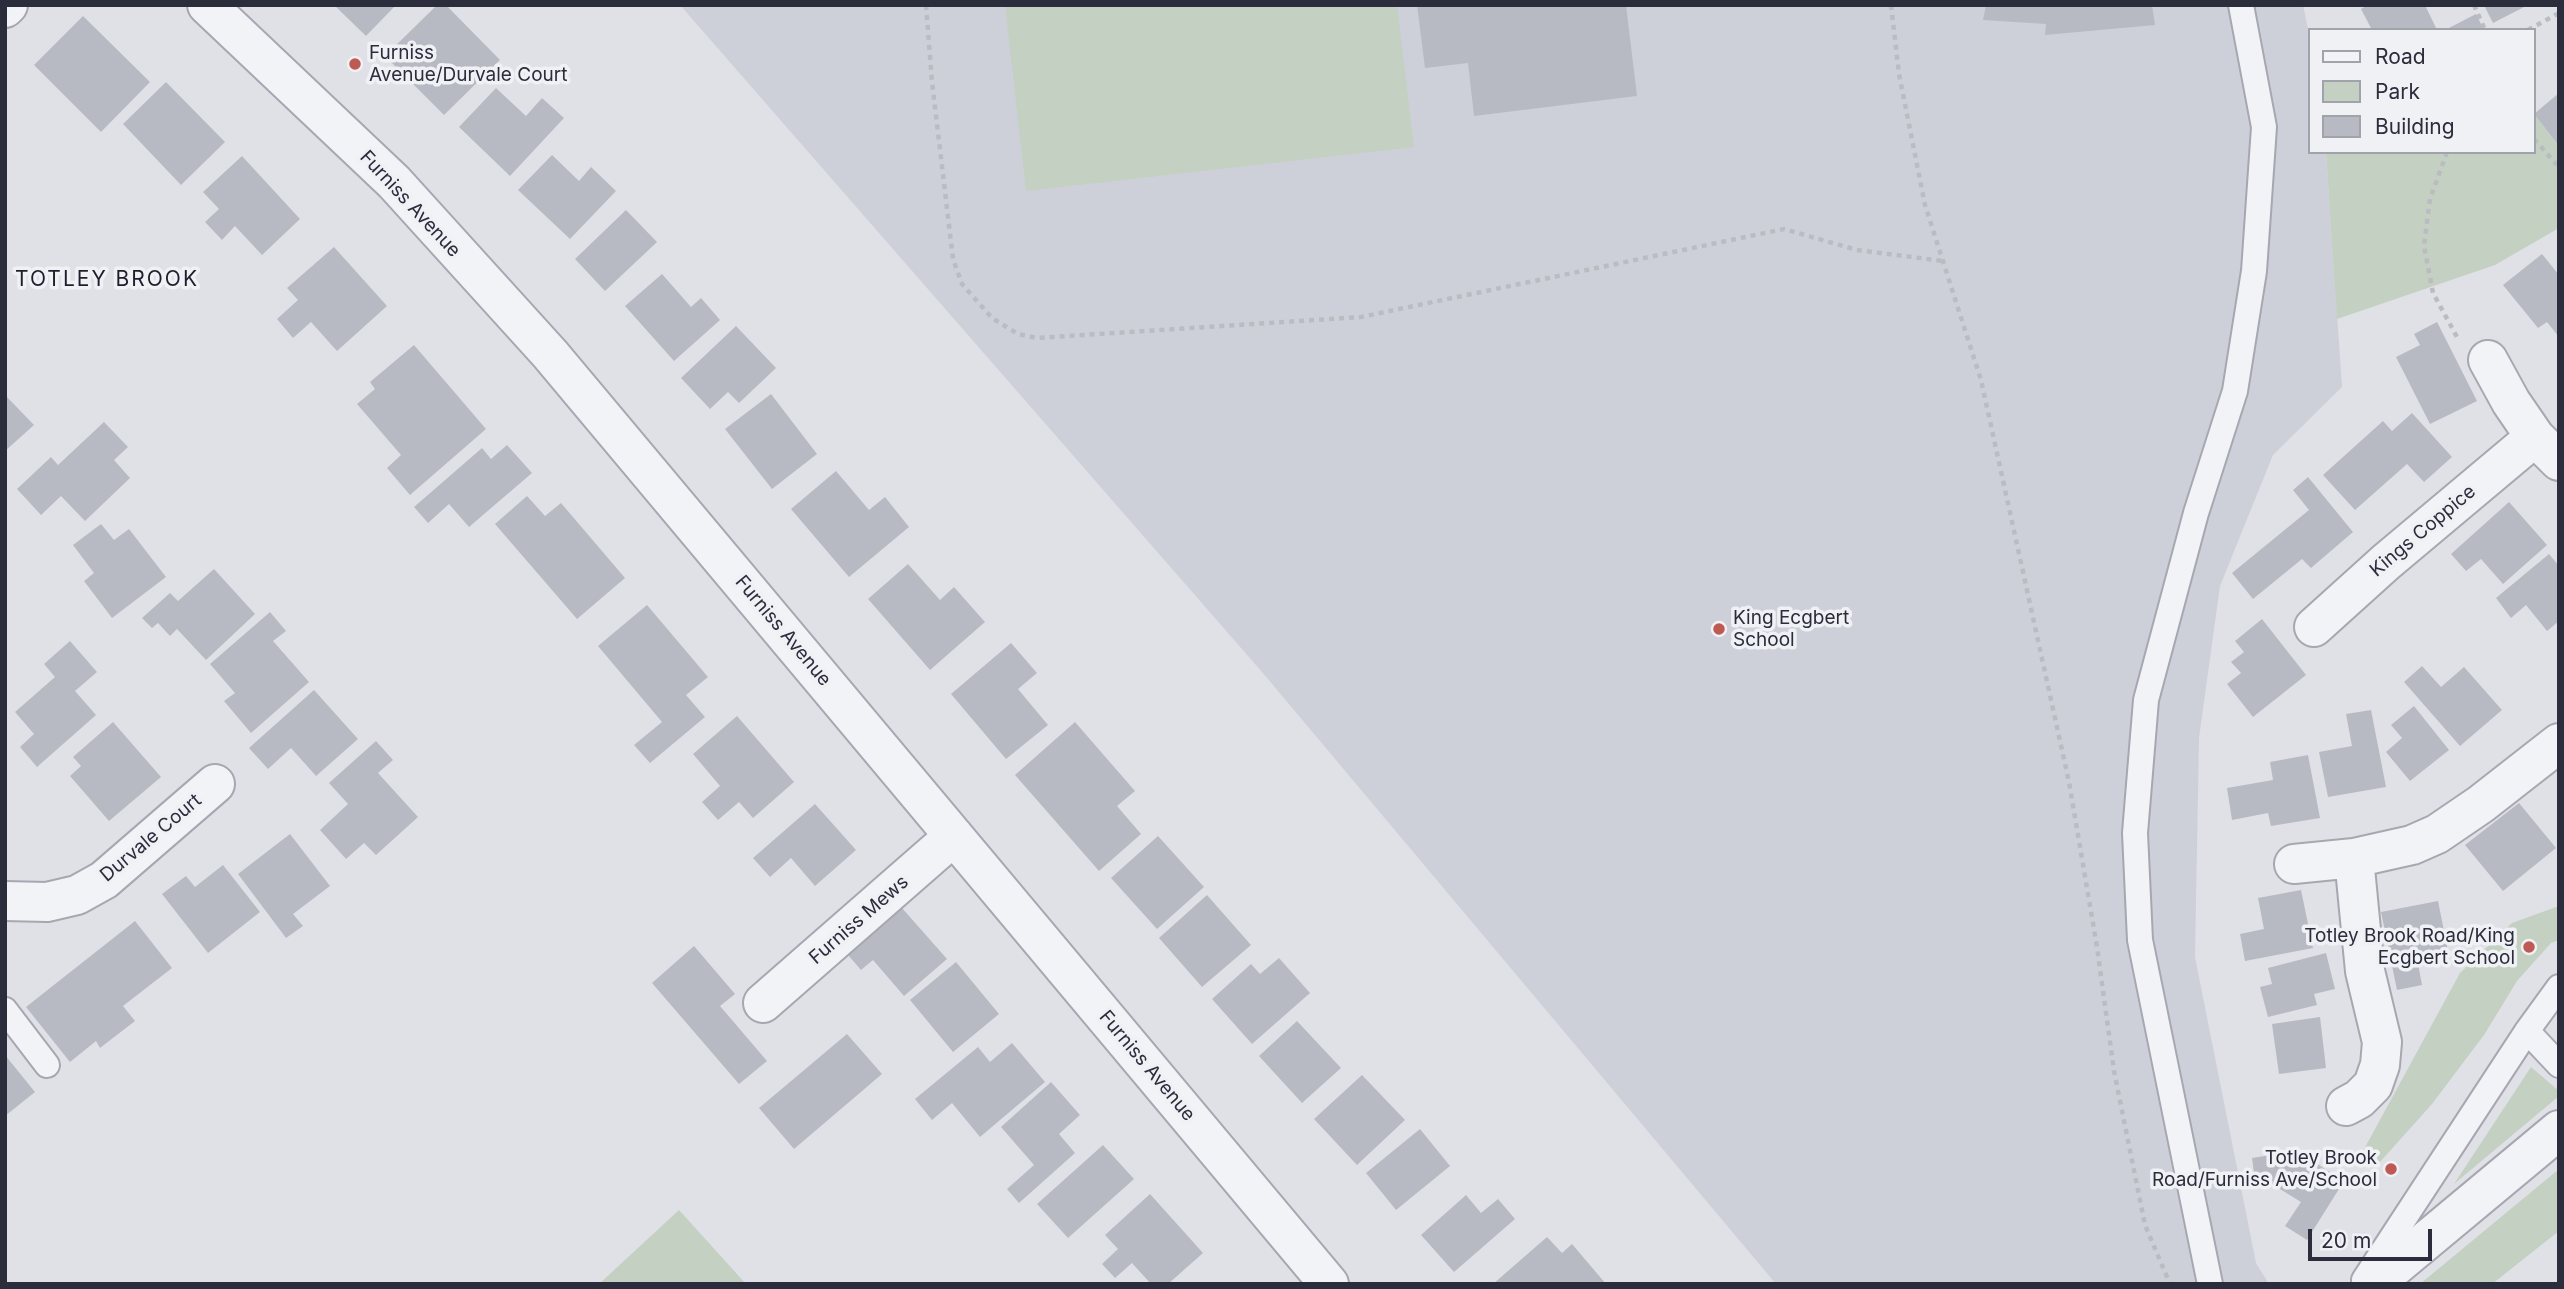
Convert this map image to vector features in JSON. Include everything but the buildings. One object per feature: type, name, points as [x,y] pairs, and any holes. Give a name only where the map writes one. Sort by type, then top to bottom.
[{"type":"street","name":"Furniss Avenue","points":[[207,5],[394,183],[550,354],[1329,1284]]},
{"type":"street","name":"Kings Coppice","points":[[2314,627],[2386,562],[2547,449],[2511,402],[2488,360]]},
{"type":"street","points":[[2294,864],[2354,858],[2412,845],[2437,834],[2481,804],[2559,743]]},
{"type":"street","name":"Durvale Court","points":[[5,901],[47,902],[77,895],[104,880],[215,784]]},
{"type":"street","name":"Furniss Mews","points":[[763,1003],[954,836]]},
{"type":"street","points":[[2346,1106],[2359,1099],[2373,1085],[2380,1065],[2382,1042],[2365,971],[2354,858]]},
{"type":"street","points":[[2374,1284],[2559,1130]]},
{"type":"lane","points":[[2210,1284],[2140,940],[2135,833],[2146,700],[2196,513],[2235,391],[2254,271],[2264,127],[2241,5]]},
{"type":"lane","points":[[2361,1284],[2527,1031],[2559,987]]},
{"type":"lane","points":[[5,1010],[47,1065]]},
{"type":"lane","points":[[2527,1031],[2559,1065]]},
{"type":"path","points":[[926,5],[932,82],[953,259],[962,284],[992,318],[1018,334],[1037,338],[1362,317],[1784,229],[1857,250],[1943,261]]},
{"type":"path","points":[[1891,5],[1908,125],[1925,205],[1981,380],[2069,782],[2114,1070],[2145,1225],[2170,1284]]},
{"type":"path","points":[[2474,5],[2484,28]]},
{"type":"path","points":[[2532,28],[2559,13]]},
{"type":"path","points":[[2536,141],[2559,167]]},
{"type":"path","points":[[2445,154],[2430,198],[2424,247],[2433,293],[2458,339],[2488,360]]},
{"type":"shaded area","name":"King Ecgbert School","points":[[680,5],[2303,5],[2308,29],[2308,154],[2326,154],[2342,387],[2273,455],[2220,586],[2199,738],[2195,957],[2256,1263],[2269,1284],[1776,1284],[1262,672]]},
{"type":"green space","points":[[1005,5],[1397,5],[1414,147],[1026,191]]},
{"type":"green space","points":[[2536,117],[2559,146],[2559,228],[2495,265],[2337,319],[2326,154],[2536,154]]},
{"type":"green space","points":[[2559,906],[2559,940],[2551,943],[2517,981],[2484,1035],[2432,1104],[2380,1162],[2363,1151],[2460,973],[2512,923]]},
{"type":"green space","points":[[2531,1067],[2559,1091],[2559,1096],[2454,1184]]},
{"type":"green space","points":[[2559,1169],[2559,1231],[2492,1284],[2420,1284]]},
{"type":"green space","points":[[679,1210],[746,1284],[599,1284]]},
{"type":"place","name":"Furniss Avenue/Durvale Court","points":[[355,64]]},
{"type":"place","name":"King Ecgbert School","points":[[1719,629]]},
{"type":"place","name":"Totley Brook Road/King Ecgbert School","points":[[2529,947]]},
{"type":"place","name":"Totley Brook Road/Furniss Ave/School","points":[[2391,1169]]},
{"type":"district","name":"TOTLEY BROOK","points":[[107,280]]}]
